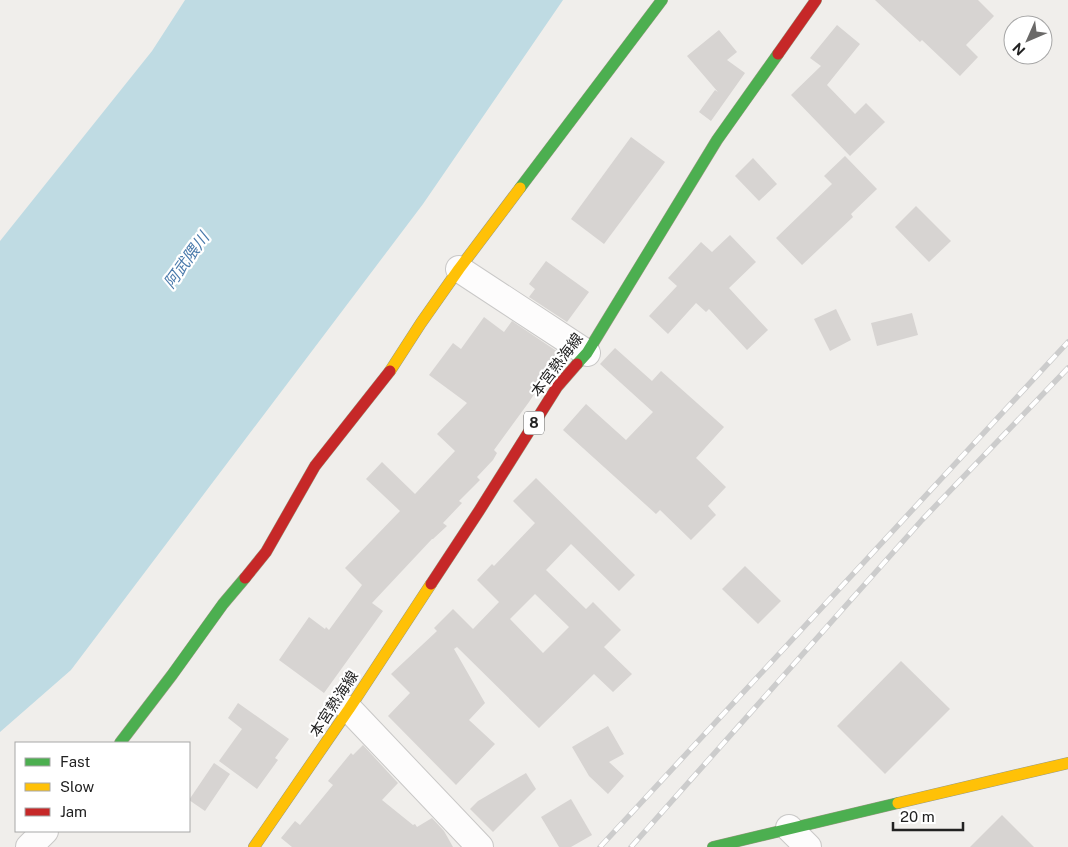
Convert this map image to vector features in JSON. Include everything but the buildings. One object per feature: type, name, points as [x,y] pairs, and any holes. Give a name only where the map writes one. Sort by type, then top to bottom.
[{"type":"street","points":[[121,742],[223,604],[266,552],[315,466],[395,364],[459,269],[662,0]]},
{"type":"street","name":"本宮熱海線","points":[[254,847],[349,709],[479,511],[556,387],[587,353],[717,140],[816,0]]},
{"type":"street","points":[[459,269],[587,353]]},
{"type":"street","points":[[349,709],[480,847]]},
{"type":"street","points":[[713,847],[1068,763]]},
{"type":"street","points":[[789,828],[808,847]]},
{"type":"water","name":"阿武隈川","points":[[185,0],[563,0],[423,204],[71,670],[0,732],[0,241],[152,51]]},
{"type":"railway","points":[[600,847],[1068,342]]},
{"type":"railway","points":[[631,847],[922,520],[1068,368]]},
{"type":"traffic: fast","points":[[520,188],[662,0]]},
{"type":"traffic: fast","points":[[577,364],[587,353],[717,140],[778,54]]},
{"type":"traffic: fast","points":[[121,742],[223,604],[245,578]]},
{"type":"traffic: fast","points":[[713,847],[898,803]]},
{"type":"traffic: slow","points":[[390,371],[459,269],[520,188]]},
{"type":"traffic: slow","points":[[254,847],[349,709],[431,584]]},
{"type":"traffic: slow","points":[[898,803],[1068,763]]},
{"type":"traffic: jam","points":[[778,54],[816,0]]},
{"type":"traffic: jam","points":[[431,584],[557,387],[577,364]]},
{"type":"traffic: jam","points":[[245,578],[266,552],[315,466],[390,371]]}]
